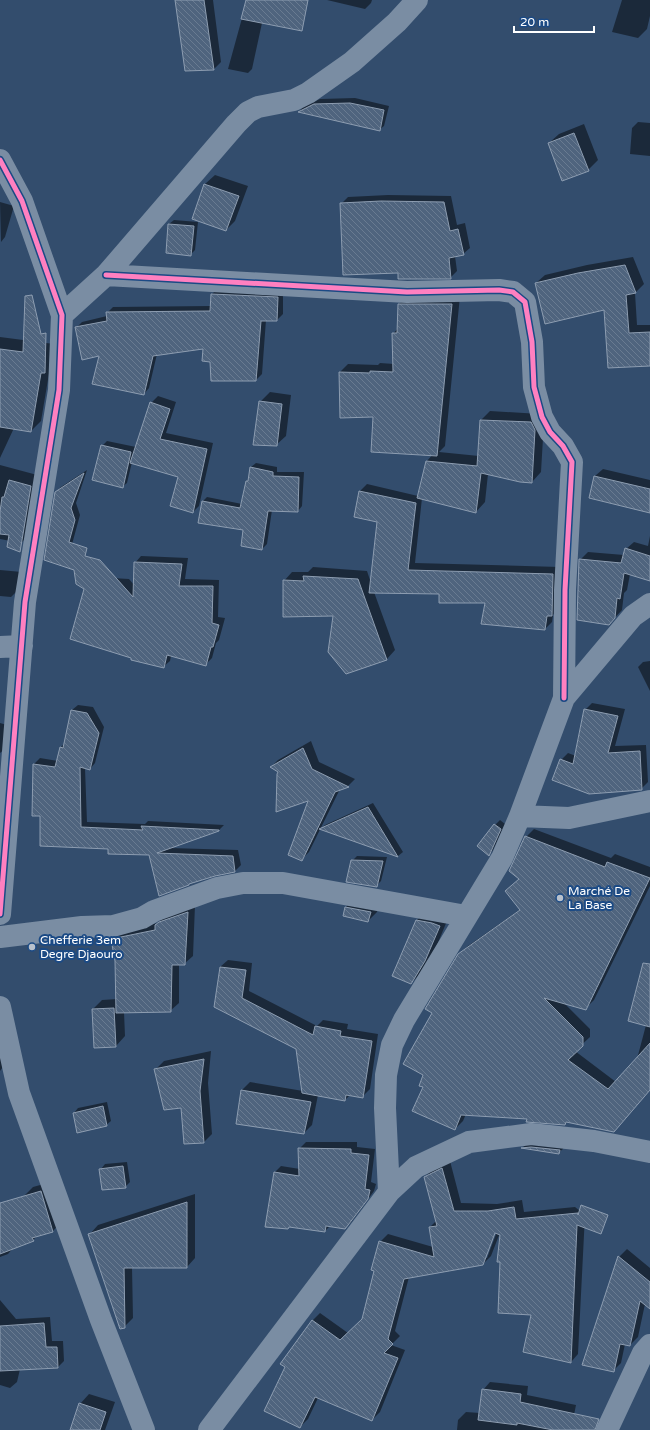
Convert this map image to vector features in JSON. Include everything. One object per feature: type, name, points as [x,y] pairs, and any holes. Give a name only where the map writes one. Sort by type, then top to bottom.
[{"type":"street","points":[[62,315],[106,275],[248,112],[258,107],[294,100],[308,93],[352,62],[397,22],[417,0]]},
{"type":"street","points":[[0,160],[22,201],[62,315],[59,390],[25,602],[0,914]]},
{"type":"street","points":[[0,195],[22,201]]},
{"type":"street","points":[[106,275],[407,292],[499,290],[514,292],[525,302],[532,342],[534,387],[542,416],[550,432],[563,446],[572,462],[565,590],[564,698]]},
{"type":"street","points":[[389,1192],[385,1108],[386,1076],[392,1045],[404,1020],[502,858],[520,816],[564,698],[633,616],[650,604]]},
{"type":"street","points":[[0,647],[22,646]]},
{"type":"street","points":[[520,816],[569,818],[650,801]]},
{"type":"street","points":[[0,937],[82,927],[113,926],[142,918],[154,911],[217,888],[243,883],[283,883],[466,916]]},
{"type":"street","points":[[0,1007],[19,1094],[101,1320],[144,1430]]},
{"type":"street","points":[[209,1430],[389,1192],[416,1167],[469,1142],[531,1134],[594,1141],[650,1152]]},
{"type":"street","points":[[607,1430],[643,1353],[650,1345]]},
{"type":"building","points":[[175,0],[204,0],[214,70],[185,71]]},
{"type":"building","points":[[246,0],[308,0],[302,31],[241,19]]},
{"type":"building","points":[[350,103],[384,110],[380,131],[298,112],[314,104]]},
{"type":"building","points":[[574,133],[589,171],[562,181],[548,143]]},
{"type":"building","points":[[204,184],[239,196],[226,231],[192,219]]},
{"type":"building","points":[[381,201],[444,202],[450,231],[458,229],[464,255],[449,258],[451,279],[398,279],[398,273],[343,275],[340,203]]},
{"type":"building","points":[[168,224],[194,226],[191,256],[166,253]]},
{"type":"building","points":[[625,265],[636,293],[626,295],[629,333],[650,332],[650,366],[608,368],[604,310],[545,324],[535,283],[578,273]]},
{"type":"building","points":[[211,294],[278,297],[277,321],[261,321],[256,381],[211,381],[210,362],[202,361],[203,349],[153,356],[144,395],[92,384],[99,356],[82,360],[75,327],[107,321],[106,312],[210,311]]},
{"type":"building","points":[[32,295],[41,334],[46,333],[45,373],[41,373],[31,432],[0,427],[0,349],[23,352],[25,296]]},
{"type":"building","points":[[398,304],[452,304],[437,456],[371,452],[373,417],[340,418],[339,372],[393,372],[392,333],[397,333]]},
{"type":"building","points":[[259,401],[282,404],[277,446],[253,445]]},
{"type":"building","points":[[150,402],[170,409],[160,439],[207,449],[193,513],[170,506],[178,477],[130,463]]},
{"type":"building","points":[[480,420],[531,422],[535,430],[532,483],[520,482],[481,473],[476,513],[417,498],[426,461],[477,466]]},
{"type":"building","points":[[101,445],[131,452],[123,488],[92,480]]},
{"type":"building","points":[[250,467],[273,472],[273,476],[299,477],[298,512],[268,511],[262,550],[241,546],[243,530],[198,523],[202,501],[240,508],[246,481],[248,481]]},
{"type":"building","points":[[84,473],[71,508],[75,520],[69,542],[87,548],[85,556],[100,560],[133,597],[134,562],[182,564],[179,586],[213,586],[212,623],[219,625],[206,666],[167,655],[164,668],[131,660],[131,658],[70,639],[84,589],[76,584],[74,570],[44,560],[55,492]]},
{"type":"building","points":[[594,476],[650,489],[650,513],[589,498]]},
{"type":"building","points":[[9,480],[31,486],[20,552],[7,547],[9,535],[0,534],[2,497],[4,497]]},
{"type":"building","points":[[359,491],[416,503],[408,570],[553,574],[552,616],[547,616],[545,630],[481,624],[485,603],[439,603],[439,594],[369,593],[377,522],[354,517]]},
{"type":"building","points":[[625,548],[650,556],[650,581],[624,573],[620,599],[617,598],[615,618],[609,625],[577,620],[579,559],[621,563]]},
{"type":"building","points":[[303,576],[358,579],[387,660],[346,674],[328,652],[333,616],[283,617],[283,580],[304,581]]},
{"type":"building","points":[[584,709],[618,716],[608,753],[640,751],[642,790],[589,794],[552,780],[560,759],[573,764]]},
{"type":"building","points":[[71,710],[87,713],[99,733],[90,770],[80,767],[81,827],[143,830],[141,826],[219,830],[157,853],[233,856],[235,872],[189,884],[159,896],[149,855],[108,854],[108,849],[40,846],[40,816],[32,816],[33,764],[55,767],[60,747],[63,748]]},
{"type":"building","points":[[303,748],[312,769],[349,787],[335,792],[302,861],[288,855],[308,801],[276,812],[278,772],[270,767]]},
{"type":"building","points":[[368,807],[398,857],[319,829]]},
{"type":"building","points":[[494,824],[501,829],[489,856],[477,846]]},
{"type":"building","points":[[525,836],[605,867],[607,862],[650,878],[586,1010],[544,998],[583,1037],[583,1046],[568,1060],[608,1089],[650,1043],[650,1090],[614,1132],[566,1122],[565,1125],[526,1122],[527,1119],[461,1115],[455,1130],[412,1111],[423,1087],[419,1086],[423,1075],[403,1064],[432,1013],[425,1009],[458,954],[520,910],[505,891],[519,879],[509,871]]},
{"type":"building","points":[[351,860],[383,861],[377,887],[346,882]]},
{"type":"building","points":[[345,907],[371,912],[368,922],[343,916]]},
{"type":"building","points":[[188,912],[185,965],[172,965],[171,1012],[116,1013],[115,961],[111,939],[155,930],[155,925],[159,922]]},
{"type":"building","points":[[416,920],[440,926],[425,961],[411,984],[392,976]]},
{"type":"building","points":[[643,963],[650,964],[650,1027],[628,1021]]},
{"type":"building","points":[[220,967],[246,970],[242,998],[313,1035],[315,1026],[341,1031],[340,1036],[372,1041],[363,1098],[346,1095],[345,1101],[302,1093],[296,1049],[214,1007]]},
{"type":"building","points":[[114,1008],[116,1047],[94,1048],[92,1009]]},
{"type":"building","points":[[204,1059],[200,1091],[204,1143],[184,1144],[181,1108],[164,1110],[154,1069]]},
{"type":"building","points":[[241,1090],[311,1102],[304,1134],[236,1124]]},
{"type":"building","points":[[103,1106],[107,1126],[77,1133],[73,1113]]},
{"type":"building","points":[[531,1147],[560,1150],[559,1154],[521,1148]]},
{"type":"building","points":[[298,1148],[351,1149],[351,1153],[369,1155],[365,1189],[370,1190],[368,1199],[345,1229],[326,1226],[325,1232],[289,1227],[288,1229],[265,1227],[274,1172],[299,1176]]},
{"type":"building","points":[[123,1166],[126,1188],[102,1190],[99,1169]]},
{"type":"building","points":[[442,1168],[454,1211],[488,1211],[514,1207],[516,1219],[578,1213],[578,1215],[581,1205],[608,1215],[601,1234],[577,1225],[571,1363],[523,1352],[531,1315],[498,1313],[500,1262],[497,1262],[500,1235],[495,1233],[483,1265],[404,1279],[388,1339],[393,1344],[384,1353],[398,1358],[372,1421],[315,1397],[300,1428],[264,1411],[285,1367],[280,1364],[312,1320],[340,1340],[362,1319],[374,1271],[371,1270],[379,1241],[434,1257],[429,1227],[437,1226],[424,1177]]},
{"type":"building","points":[[41,1191],[53,1232],[32,1238],[34,1241],[0,1254],[0,1203]]},
{"type":"building","points":[[187,1202],[187,1268],[124,1268],[125,1328],[120,1329],[88,1234]]},
{"type":"building","points":[[618,1256],[650,1282],[650,1309],[640,1301],[630,1346],[620,1344],[614,1372],[582,1365]]},
{"type":"building","points":[[44,1323],[46,1347],[57,1347],[58,1368],[0,1371],[0,1326]]},
{"type":"building","points":[[482,1389],[521,1394],[520,1402],[599,1419],[595,1430],[553,1430],[517,1423],[517,1425],[478,1420]]},
{"type":"building","points":[[79,1403],[106,1412],[100,1430],[70,1430]]},
{"type":"cycle path","points":[[0,160],[22,201],[62,315],[59,390],[25,602],[0,914]]},
{"type":"cycle path","points":[[106,275],[407,292],[499,290],[513,292],[525,302],[532,342],[534,387],[542,417],[550,432],[563,446],[572,462],[565,590],[564,698]]},
{"type":"place","name":"Marché De La Base","points":[[560,898]]},
{"type":"place","name":"Chefferie 3em Degre Djaouro","points":[[32,947]]}]
